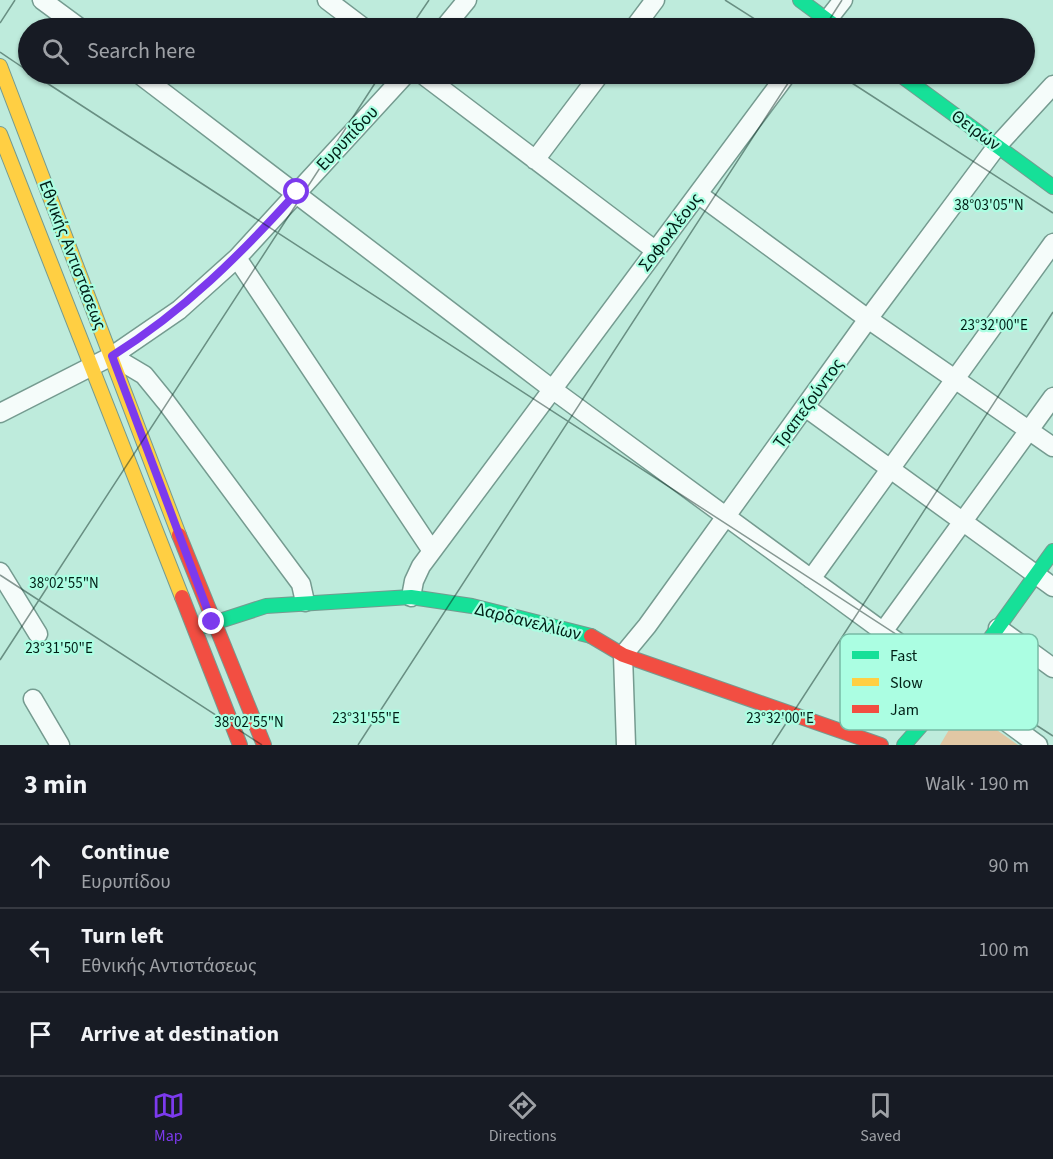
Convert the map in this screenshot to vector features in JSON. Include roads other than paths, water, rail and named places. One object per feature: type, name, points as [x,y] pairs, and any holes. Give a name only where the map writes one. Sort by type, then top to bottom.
[{"type":"street","points":[[42,0],[66,18]]},
{"type":"street","points":[[327,0],[351,18]]},
{"type":"street","points":[[452,18],[467,0]]},
{"type":"street","points":[[642,18],[655,0]]},
{"type":"street","points":[[800,0],[820,18]]},
{"type":"street","points":[[833,18],[843,0]]},
{"type":"street","name":"Εθνικής Αντιστάσεως","points":[[0,66],[212,622],[264,745]]},
{"type":"street","points":[[153,84],[552,389],[882,633],[1053,397]]},
{"type":"street","name":"Ευρυπίδου","points":[[0,413],[92,364],[112,356],[178,310],[237,258],[397,84]]},
{"type":"street","points":[[435,84],[656,251]]},
{"type":"street","points":[[535,160],[592,84]]},
{"type":"street","name":"Σοφοκλέους","points":[[411,597],[414,581],[432,551],[780,84]]},
{"type":"street","name":"Θειρών","points":[[913,84],[1053,187]]},
{"type":"street","name":"Τραπεζούντος","points":[[624,655],[997,146],[1053,85]]},
{"type":"street","name":"Εθνικής Αντιστάσεως","points":[[0,134],[240,745]]},
{"type":"street","points":[[698,194],[868,319],[1053,447]]},
{"type":"street","points":[[811,579],[954,377],[1053,243]]},
{"type":"street","points":[[237,258],[432,551]]},
{"type":"street","points":[[112,356],[144,375],[166,402],[302,584],[305,602]]},
{"type":"street","points":[[805,407],[1053,587]]},
{"type":"street","points":[[994,634],[1053,551]]},
{"type":"street","points":[[0,572],[38,634]]},
{"type":"street","name":"Δαρδανελλίων","points":[[195,629],[266,606],[305,602],[411,597],[472,606],[591,636],[624,655],[840,729]]},
{"type":"street","points":[[998,628],[1006,634]]},
{"type":"street","points":[[624,655],[626,745]]},
{"type":"street","points":[[1038,657],[1053,668]]},
{"type":"street","points":[[33,699],[60,745]]},
{"type":"street","points":[[829,745],[835,727]]},
{"type":"street","name":"Δαρδανελλίων","points":[[843,730],[881,745]]},
{"type":"street","points":[[904,745],[917,730]]},
{"type":"street","points":[[1017,730],[1038,745]]}]
